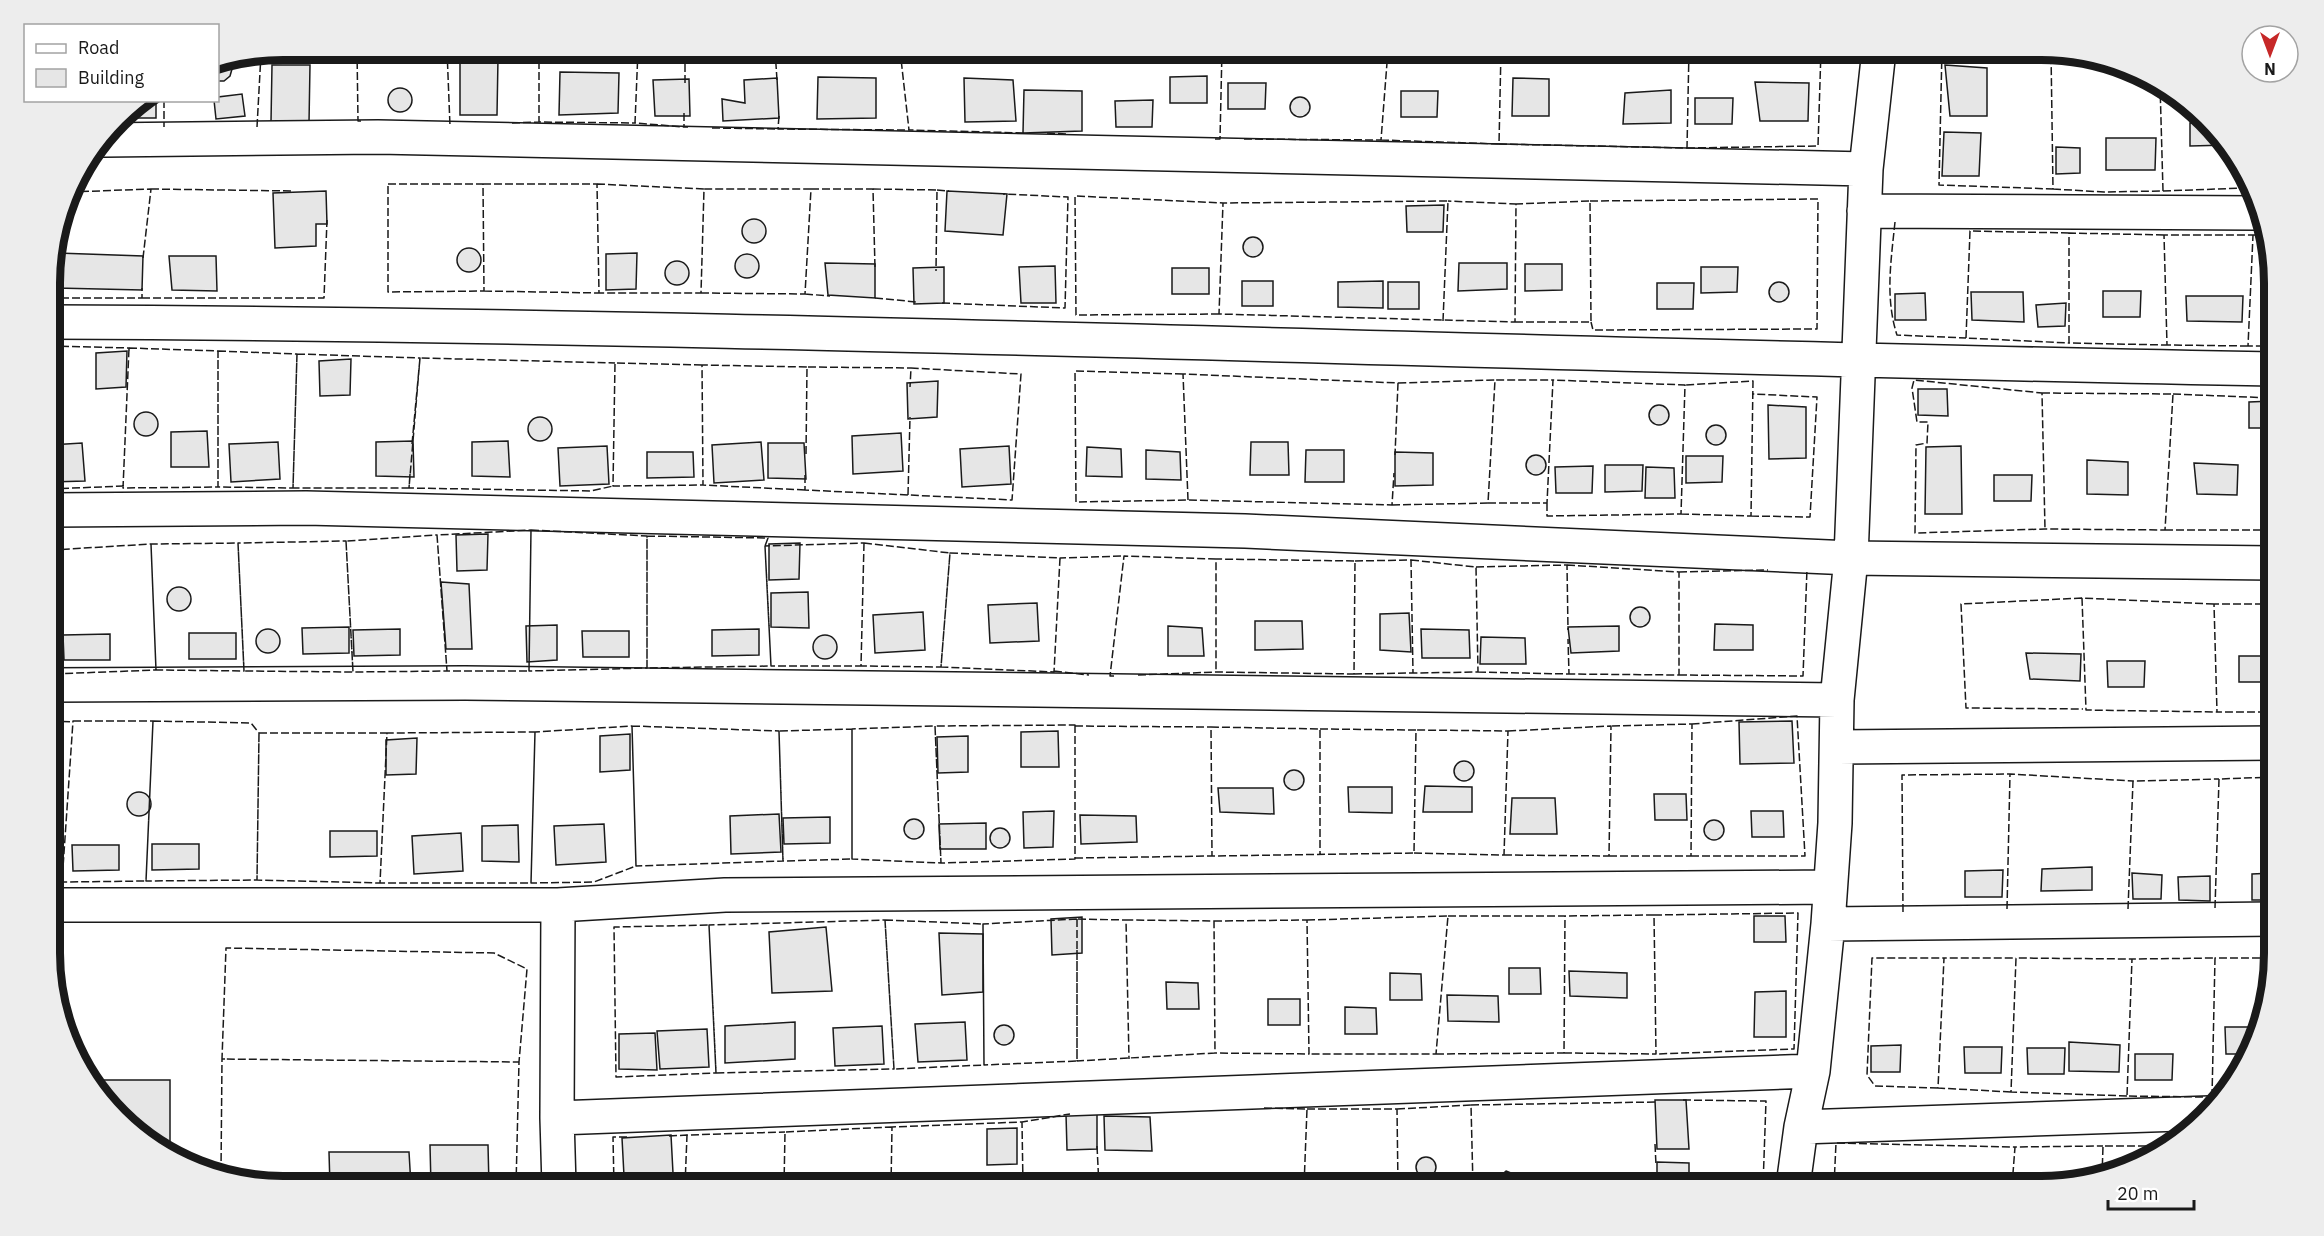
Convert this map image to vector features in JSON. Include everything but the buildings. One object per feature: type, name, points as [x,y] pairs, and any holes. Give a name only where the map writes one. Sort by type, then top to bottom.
[{"type":"street","points":[[1794,1176],[1801,1127],[1813,1071],[1828,924],[1838,747],[1837,700],[1851,558],[1866,169],[1878,60]]},
{"type":"street","points":[[112,140],[390,137],[1866,169]]},
{"type":"street","points":[[1864,211],[2253,213]]},
{"type":"street","points":[[60,322],[388,323],[1858,362],[2264,369]]},
{"type":"street","points":[[60,510],[306,508],[1245,531],[1851,558],[2264,563]]},
{"type":"street","points":[[60,685],[465,683],[1837,700]]},
{"type":"street","points":[[1838,747],[2264,743]]},
{"type":"street","points":[[60,904],[558,905],[725,895],[1830,887]]},
{"type":"street","points":[[558,905],[559,1176]]},
{"type":"street","points":[[1828,924],[2264,920]]},
{"type":"street","points":[[557,1118],[1813,1071]]},
{"type":"street","points":[[1801,1127],[2196,1113]]},
{"type":"fence","points":[[357,60],[358,121],[362,121]]},
{"type":"fence","points":[[447,60],[450,126]]},
{"type":"fence","points":[[539,60],[539,122],[635,123]]},
{"type":"fence","points":[[638,60],[635,123],[684,127]]},
{"type":"fence","points":[[685,60],[685,83]]},
{"type":"fence","points":[[776,60],[777,80]]},
{"type":"fence","points":[[901,60],[909,130],[1026,133]]},
{"type":"fence","points":[[1215,139],[1220,139],[1222,60]]},
{"type":"fence","points":[[1244,139],[1381,140],[1387,60]]},
{"type":"fence","points":[[1381,140],[1499,144],[1501,60]]},
{"type":"fence","points":[[1499,144],[1687,148],[1689,60]]},
{"type":"fence","points":[[1687,148],[1818,146],[1821,60]]},
{"type":"fence","points":[[1942,60],[1939,185],[2053,189],[2051,60]]},
{"type":"fence","points":[[257,127],[261,61]]},
{"type":"fence","points":[[2053,189],[2104,192],[2163,191],[2160,95]]},
{"type":"fence","points":[[164,102],[164,127]]},
{"type":"fence","points":[[684,113],[684,127],[688,127]]},
{"type":"fence","points":[[779,116],[778,129],[909,130]]},
{"type":"fence","points":[[512,123],[539,122]]},
{"type":"fence","points":[[712,128],[778,129]]},
{"type":"fence","points":[[1047,133],[1068,134]]},
{"type":"fence","points":[[388,184],[483,184],[484,291],[388,292],[388,184]]},
{"type":"fence","points":[[483,184],[597,184],[599,293],[484,291]]},
{"type":"fence","points":[[597,184],[704,189],[701,293],[599,293]]},
{"type":"fence","points":[[2163,191],[2243,188]]},
{"type":"fence","points":[[151,189],[294,191]]},
{"type":"fence","points":[[80,192],[151,189],[143,258]]},
{"type":"fence","points":[[701,293],[805,294],[811,189],[704,189]]},
{"type":"fence","points":[[811,189],[873,189],[875,268]]},
{"type":"fence","points":[[873,189],[937,190],[936,271]]},
{"type":"fence","points":[[937,190],[949,191]]},
{"type":"fence","points":[[942,303],[1065,308],[1068,197],[1003,194]]},
{"type":"fence","points":[[1219,314],[1076,315],[1075,196],[1223,203]]},
{"type":"fence","points":[[1590,201],[1818,199],[1817,329],[1593,330],[1591,322]]},
{"type":"fence","points":[[1443,321],[1448,201],[1223,203],[1219,314],[1515,322],[1516,204],[1448,201]]},
{"type":"fence","points":[[1515,322],[1591,322],[1590,201],[1516,204]]},
{"type":"fence","points":[[142,298],[324,298],[327,220]]},
{"type":"fence","points":[[1895,222],[1890,293],[1897,335],[1966,338]]},
{"type":"fence","points":[[2069,233],[1970,231],[1966,338],[2069,343]]},
{"type":"fence","points":[[2164,235],[2069,233],[2069,343],[2167,345]]},
{"type":"fence","points":[[2248,346],[2167,345],[2164,235],[2253,235]]},
{"type":"fence","points":[[2259,235],[2253,235],[2248,346],[2264,346]]},
{"type":"fence","points":[[60,298],[142,298],[142,288]]},
{"type":"fence","points":[[805,294],[830,296]]},
{"type":"fence","points":[[875,298],[917,302]]},
{"type":"fence","points":[[60,346],[129,348],[129,351]]},
{"type":"fence","points":[[129,348],[218,351],[218,487],[123,488],[129,348]]},
{"type":"fence","points":[[218,351],[297,354],[293,488],[218,487],[218,351]]},
{"type":"fence","points":[[297,354],[420,358],[409,488],[293,488],[297,354]]},
{"type":"fence","points":[[412,444],[420,358],[615,363]]},
{"type":"fence","points":[[702,365],[615,363],[613,486],[703,485]]},
{"type":"fence","points":[[805,490],[703,485],[702,365],[807,367]]},
{"type":"fence","points":[[806,454],[807,367],[911,368]]},
{"type":"fence","points":[[805,475],[805,490],[1012,500],[1021,374],[911,368],[910,387]]},
{"type":"fence","points":[[1183,374],[1075,371],[1076,502],[1188,500],[1392,505],[1394,473]]},
{"type":"fence","points":[[1188,500],[1183,374],[1398,383],[1395,455]]},
{"type":"fence","points":[[1488,503],[1547,503],[1553,380],[1495,380]]},
{"type":"fence","points":[[1392,505],[1488,503],[1495,380],[1398,383]]},
{"type":"fence","points":[[1547,503],[1547,516],[1681,514],[1685,385],[1553,380]]},
{"type":"fence","points":[[2042,393],[2173,394],[2165,530],[2045,529],[1915,533],[1916,445],[1927,443],[1928,422],[1917,422],[1912,388],[1914,380],[2042,393],[2045,529]]},
{"type":"fence","points":[[1681,514],[1751,516],[1753,381],[1685,385]]},
{"type":"fence","points":[[1751,516],[1810,517],[1817,397],[1752,394]]},
{"type":"fence","points":[[2173,394],[2264,398]]},
{"type":"fence","points":[[908,495],[910,417]]},
{"type":"fence","points":[[410,474],[409,488],[591,491],[613,486]]},
{"type":"fence","points":[[60,489],[124,486]]},
{"type":"fence","points":[[531,530],[647,536],[647,668],[529,671],[531,530]]},
{"type":"fence","points":[[531,530],[529,671],[447,671],[437,535],[531,530]]},
{"type":"fence","points":[[2165,530],[2264,530]]},
{"type":"fence","points":[[437,535],[447,671],[353,672],[346,541],[437,535]]},
{"type":"fence","points":[[647,536],[768,538],[765,546],[771,666],[647,668],[647,536]]},
{"type":"fence","points":[[346,541],[353,672],[244,671],[238,543],[346,541]]},
{"type":"fence","points":[[238,543],[244,671],[156,670],[151,544],[238,543]]},
{"type":"fence","points":[[864,543],[861,666],[771,666],[765,546],[864,543]]},
{"type":"fence","points":[[864,543],[950,553],[941,667],[861,666],[864,543]]},
{"type":"fence","points":[[60,674],[156,670],[151,544]]},
{"type":"fence","points":[[60,550],[151,544]]},
{"type":"fence","points":[[950,553],[1060,558],[1054,672],[941,667],[950,553]]},
{"type":"fence","points":[[1060,560],[1060,558],[1124,556]]},
{"type":"fence","points":[[1114,676],[1110,676],[1124,556],[1216,559],[1216,672]]},
{"type":"fence","points":[[1138,675],[1216,672],[1354,674],[1355,561],[1216,559]]},
{"type":"fence","points":[[1411,560],[1476,567],[1478,672],[1413,673]]},
{"type":"fence","points":[[1354,674],[1413,673],[1411,560],[1355,561]]},
{"type":"fence","points":[[1567,565],[1679,572],[1679,675],[1569,674]]},
{"type":"fence","points":[[1476,567],[1567,565],[1568,630]]},
{"type":"fence","points":[[1679,675],[1803,676],[1807,569]]},
{"type":"fence","points":[[1679,572],[1768,570]]},
{"type":"fence","points":[[2082,598],[1961,604],[1966,708],[2083,709]]},
{"type":"fence","points":[[2214,604],[2082,598],[2086,710],[2217,712]]},
{"type":"fence","points":[[2264,604],[2214,604],[2217,712],[2264,712]]},
{"type":"fence","points":[[1478,672],[1569,674],[1568,639]]},
{"type":"fence","points":[[1054,671],[1089,675]]},
{"type":"fence","points":[[1691,856],[1805,856],[1797,716],[1692,724]]},
{"type":"fence","points":[[60,721],[73,722]]},
{"type":"fence","points":[[73,721],[153,721],[146,881],[62,882],[73,721]]},
{"type":"fence","points":[[153,721],[251,723],[259,733],[257,880],[146,881],[153,721]]},
{"type":"fence","points":[[1609,856],[1691,856],[1692,724],[1611,726]]},
{"type":"fence","points":[[1075,725],[1075,859],[941,863],[935,726],[1075,725]]},
{"type":"fence","points":[[632,726],[779,731],[783,861],[636,866],[632,726]]},
{"type":"fence","points":[[632,726],[636,866],[594,882],[531,883],[535,732],[632,726]]},
{"type":"fence","points":[[935,726],[941,863],[852,859],[852,729],[935,726]]},
{"type":"fence","points":[[1075,726],[1211,727]]},
{"type":"fence","points":[[1504,855],[1609,856],[1611,726],[1508,731]]},
{"type":"fence","points":[[1320,729],[1416,730],[1414,853],[1212,856],[1211,727],[1320,729],[1320,854]]},
{"type":"fence","points":[[852,729],[852,859],[783,861],[779,731],[852,729]]},
{"type":"fence","points":[[1414,853],[1504,855],[1508,731],[1416,730]]},
{"type":"fence","points":[[535,732],[531,883],[380,883],[387,733],[535,732]]},
{"type":"fence","points":[[259,733],[387,733],[380,883],[257,880],[259,733]]},
{"type":"fence","points":[[2007,909],[2010,774],[2133,781]]},
{"type":"fence","points":[[1903,912],[1902,775],[2010,774]]},
{"type":"fence","points":[[2215,908],[2219,779],[2264,777]]},
{"type":"fence","points":[[2128,909],[2133,781],[2219,779]]},
{"type":"fence","points":[[1075,858],[1212,856]]},
{"type":"fence","points":[[1654,915],[1798,913],[1794,1049],[1656,1054]]},
{"type":"fence","points":[[1564,1053],[1656,1054],[1654,915],[1565,916]]},
{"type":"fence","points":[[1307,920],[1448,916],[1436,1054],[1309,1054]]},
{"type":"fence","points":[[1436,1054],[1564,1053],[1565,916],[1448,916]]},
{"type":"fence","points":[[1077,919],[1077,1061],[984,1065],[983,924],[1077,919]]},
{"type":"fence","points":[[1078,919],[1126,920]]},
{"type":"fence","points":[[885,920],[894,1069],[716,1073],[709,925],[885,920]]},
{"type":"fence","points":[[885,920],[983,924],[984,1065],[894,1069],[885,920]]},
{"type":"fence","points":[[1077,950],[1077,1061],[1215,1053],[1214,921],[1126,920],[1129,1059]]},
{"type":"fence","points":[[1214,921],[1307,920],[1309,1054],[1215,1053]]},
{"type":"fence","points":[[709,925],[716,1073],[616,1077],[614,927],[709,925]]},
{"type":"fence","points":[[226,948],[494,953],[527,969],[519,1062],[222,1059],[226,948]]},
{"type":"fence","points":[[1938,1088],[1875,1086],[1867,1075],[1872,958],[1944,958]]},
{"type":"fence","points":[[2011,1092],[1938,1088],[1944,958],[2016,958]]},
{"type":"fence","points":[[2127,1096],[2011,1092],[2016,958],[2132,959]]},
{"type":"fence","points":[[2203,1097],[2127,1096],[2132,959],[2215,958]]},
{"type":"fence","points":[[2212,1096],[2215,958],[2264,958]]},
{"type":"fence","points":[[221,1167],[222,1059],[225,1059]]},
{"type":"fence","points":[[516,1176],[519,1062]]},
{"type":"fence","points":[[1683,1100],[1766,1101],[1763,1176]]},
{"type":"fence","points":[[1471,1105],[1655,1102]]},
{"type":"fence","points":[[1397,1109],[1471,1105],[1473,1176]]},
{"type":"fence","points":[[1264,1108],[1307,1109],[1304,1176]]},
{"type":"fence","points":[[1307,1109],[1397,1109],[1398,1176]]},
{"type":"fence","points":[[1022,1124],[1022,1122],[1070,1114]]},
{"type":"fence","points":[[891,1176],[892,1127],[1022,1122],[1023,1176]]},
{"type":"fence","points":[[784,1176],[785,1132],[892,1127],[892,1129]]},
{"type":"fence","points":[[685,1176],[687,1135],[785,1132]]},
{"type":"fence","points":[[669,1136],[687,1135]]},
{"type":"fence","points":[[614,1176],[613,1137],[627,1137]]},
{"type":"fence","points":[[1834,1176],[1836,1143],[2015,1147]]},
{"type":"fence","points":[[1655,1144],[1656,1165]]},
{"type":"fence","points":[[1097,1146],[1098,1176]]},
{"type":"fence","points":[[2102,1167],[2103,1146],[2152,1146]]},
{"type":"fence","points":[[2013,1176],[2015,1147],[2103,1146]]}]
